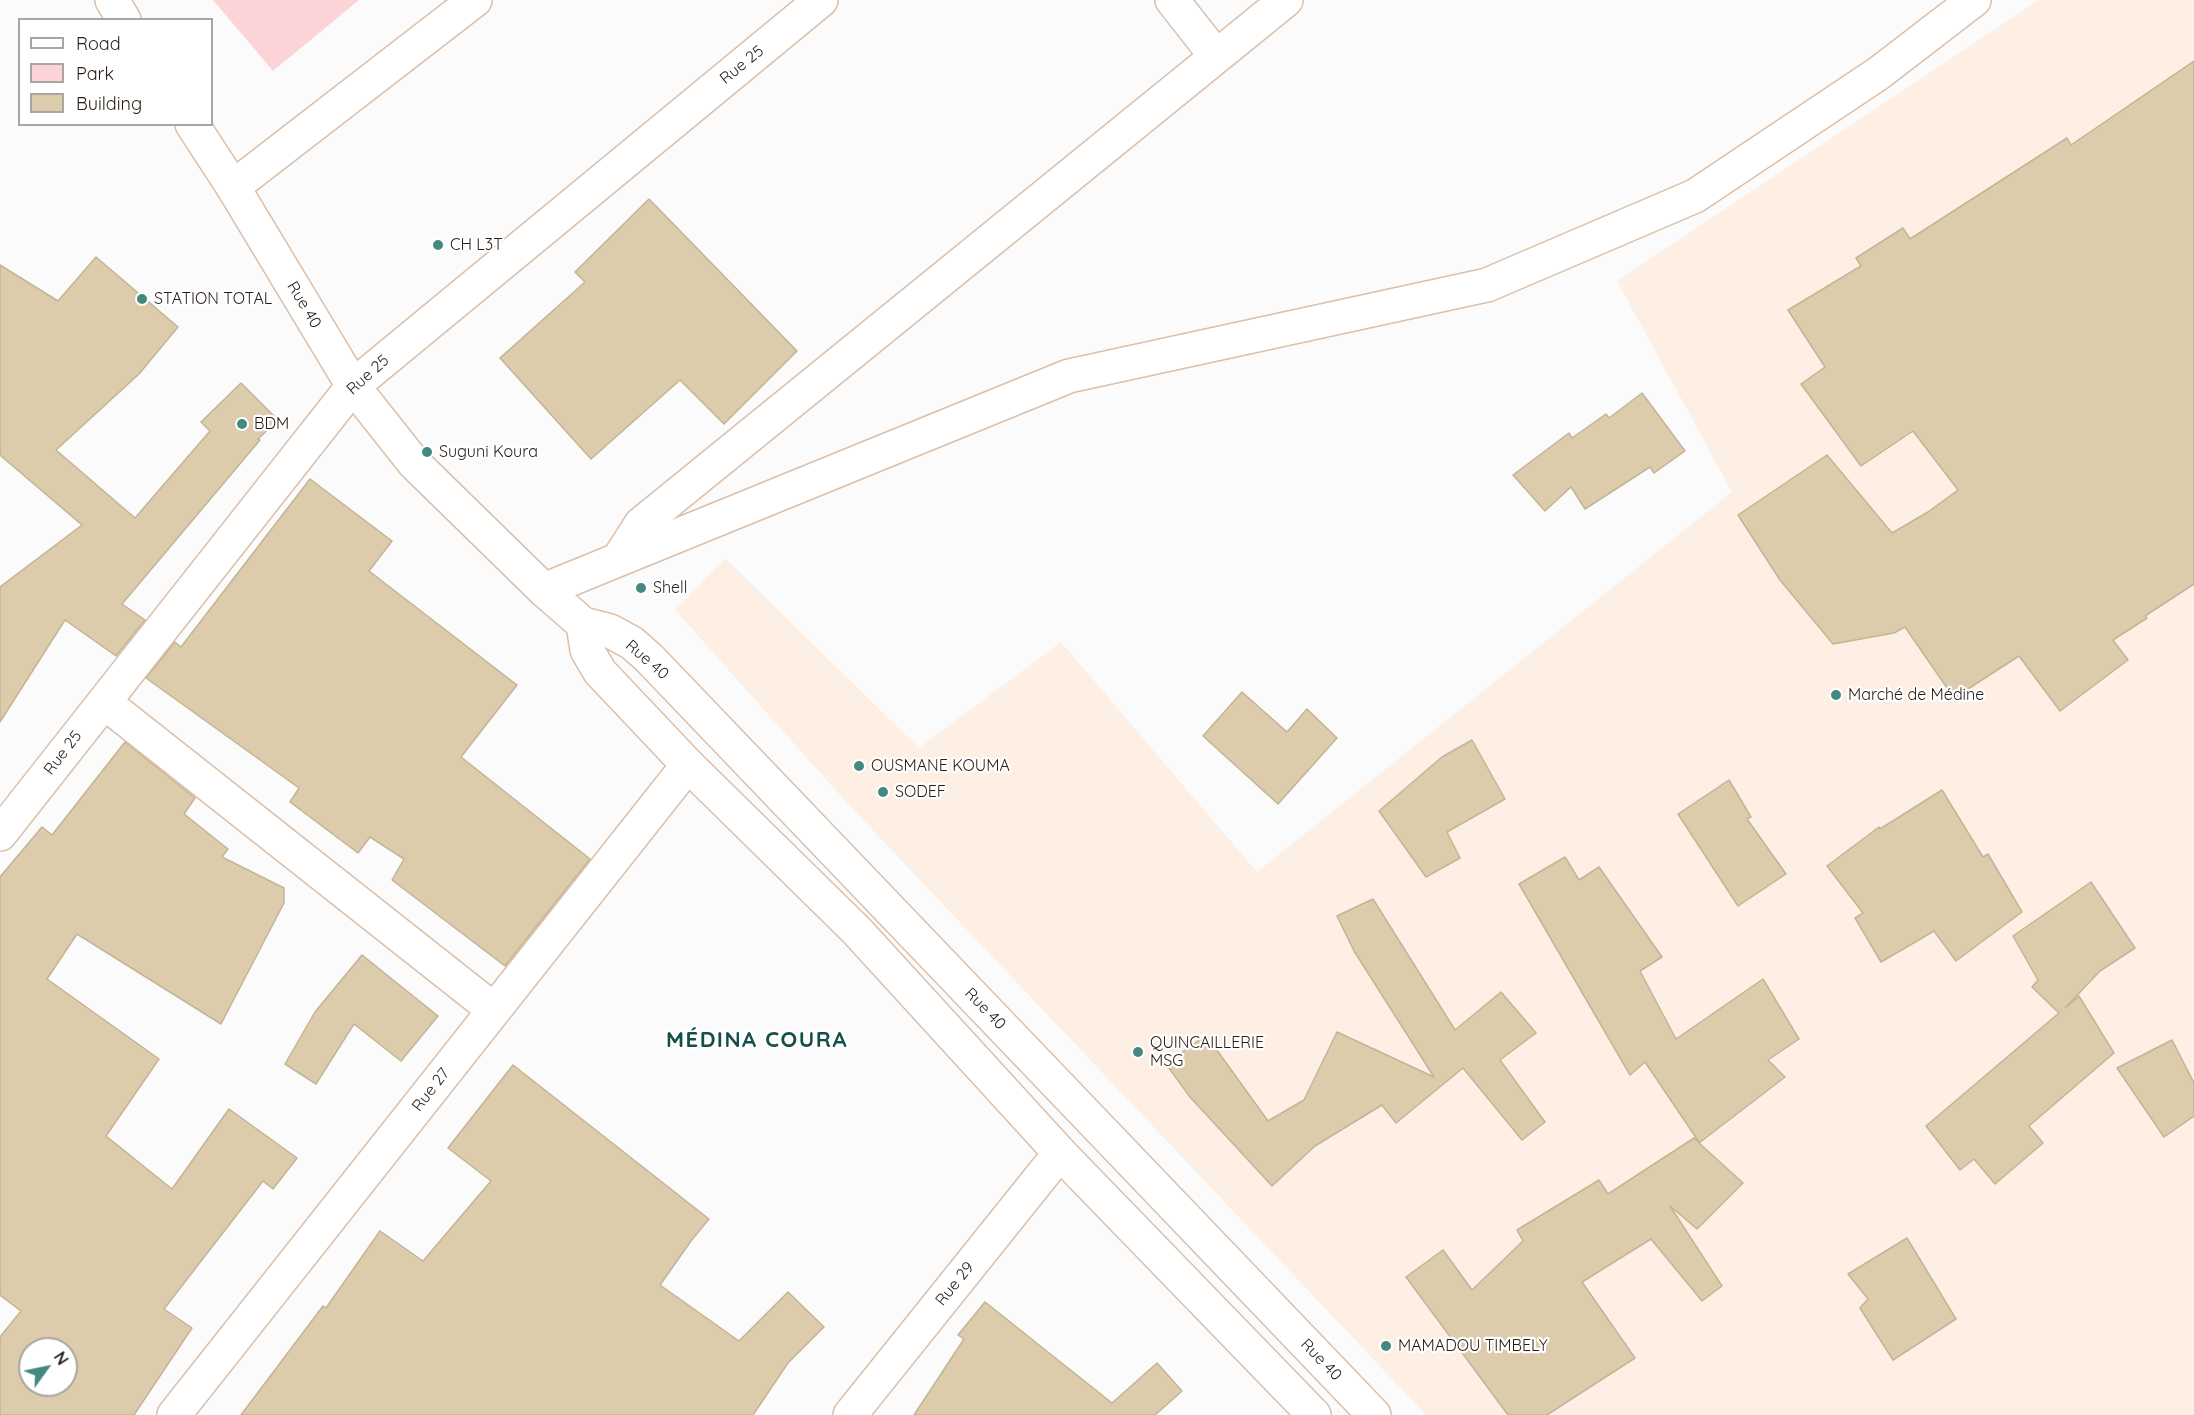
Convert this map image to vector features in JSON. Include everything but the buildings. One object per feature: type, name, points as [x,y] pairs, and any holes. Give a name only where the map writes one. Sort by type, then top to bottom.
[{"type":"street","points":[[112,0],[123,18]]},
{"type":"street","points":[[233,187],[475,0]]},
{"type":"street","name":"Rue 25","points":[[0,834],[353,386],[821,0]]},
{"type":"street","points":[[1172,0],[1216,56]]},
{"type":"street","points":[[618,560],[641,524],[1286,0]]},
{"type":"street","points":[[544,590],[1069,376],[1487,285],[1695,196],[1879,73],[1974,0]]},
{"type":"street","name":"Rue 40","points":[[193,126],[233,187],[353,386],[414,463],[544,590],[583,624],[610,631],[632,643],[649,658],[1374,1415]]},
{"type":"street","points":[[583,624],[587,650],[600,672],[688,765],[856,931],[1060,1153],[1314,1415]]},
{"type":"street","points":[[104,702],[494,1010]]},
{"type":"street","name":"Rue 27","points":[[174,1415],[688,765]]},
{"type":"street","name":"Rue 29","points":[[850,1415],[1060,1153]]},
{"type":"shaded area","name":"Marché de Médine","points":[[2039,0],[2194,0],[2194,1415],[1426,1415],[848,804],[675,610],[725,558],[919,748],[1061,642],[1257,872],[1732,492],[1617,281]]},
{"type":"green space","points":[[213,0],[359,0],[273,71]]},
{"type":"place","name":"CH L3T","points":[[438,245]]},
{"type":"place","name":"STATION TOTAL","points":[[142,299]]},
{"type":"place","name":"BDM","points":[[242,424]]},
{"type":"place","name":"Suguni Koura","points":[[427,452]]},
{"type":"place","name":"Shell","points":[[641,588]]},
{"type":"place","name":"Marché de Médine","points":[[1836,695]]},
{"type":"place","name":"OUSMANE KOUMA","points":[[859,766]]},
{"type":"place","name":"SODEF","points":[[883,792]]},
{"type":"place","name":"QUINCAILLERIE MSG","points":[[1138,1052]]},
{"type":"place","name":"MAMADOU TIMBELY","points":[[1386,1346]]},
{"type":"district","name":"MÉDINA COURA","points":[[757,1040]]}]
